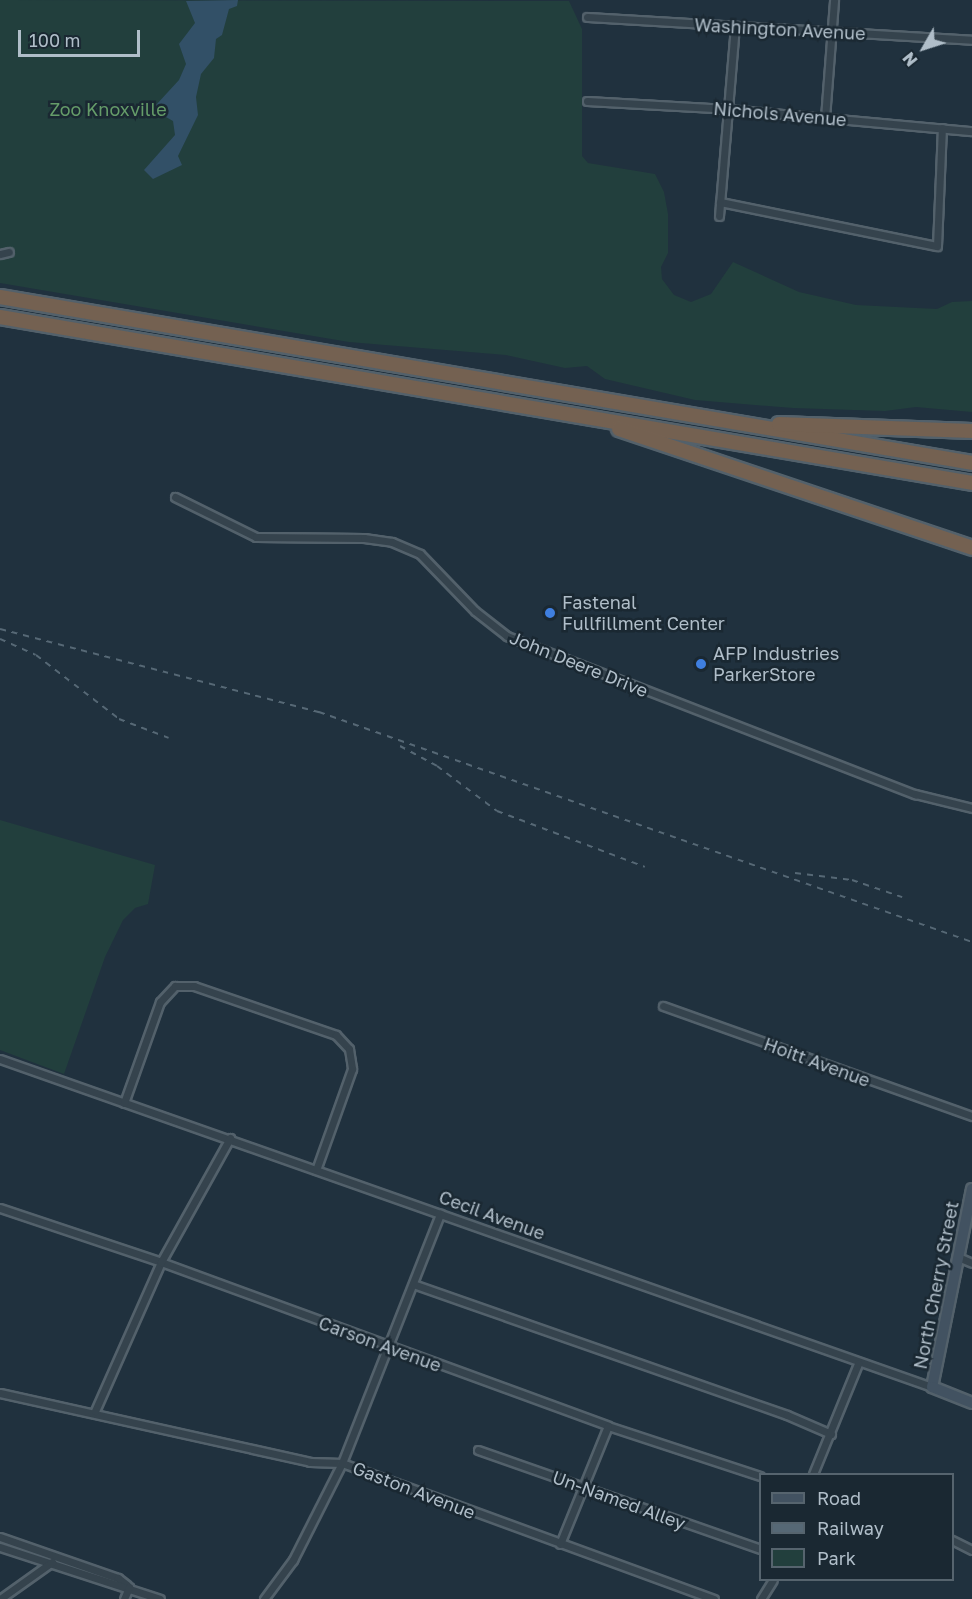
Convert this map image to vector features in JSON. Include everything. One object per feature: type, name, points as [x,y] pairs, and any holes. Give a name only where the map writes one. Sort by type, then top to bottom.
[{"type":"highway","points":[[0,297],[972,463]]},
{"type":"highway","points":[[0,317],[972,483]]},
{"type":"highway","points":[[589,418],[972,548]]},
{"type":"highway","points":[[729,423],[972,431]]},
{"type":"street","points":[[825,118],[834,0]]},
{"type":"street","name":"Washington Avenue","points":[[587,17],[972,40]]},
{"type":"street","points":[[719,216],[735,26]]},
{"type":"street","name":"Nichols Avenue","points":[[587,101],[728,109],[972,131]]},
{"type":"street","points":[[720,202],[937,246],[942,128]]},
{"type":"street","points":[[0,254],[9,252]]},
{"type":"street","name":"John Deere Drive","points":[[175,498],[256,537],[364,538],[392,542],[420,554],[475,611],[507,636],[915,794],[972,808]]},
{"type":"street","points":[[124,1103],[160,1002],[175,986],[194,986],[336,1035],[349,1048],[352,1069],[316,1170]]},
{"type":"street","name":"Hoitt Avenue","points":[[663,1006],[972,1116]]},
{"type":"street","name":"Cecil Avenue","points":[[0,1059],[230,1138],[972,1403]]},
{"type":"street","points":[[95,1412],[161,1262],[230,1138]]},
{"type":"street","name":"North Cherry Street","points":[[932,1387],[972,1189]]},
{"type":"street","name":"Carson Avenue","points":[[0,1208],[161,1262],[388,1348],[608,1426],[759,1476]]},
{"type":"street","points":[[264,1599],[293,1560],[342,1463],[440,1214]]},
{"type":"street","points":[[958,1257],[972,1263]]},
{"type":"street","points":[[412,1284],[787,1415],[831,1434]]},
{"type":"street","points":[[813,1473],[858,1364]]},
{"type":"street","name":"Gaston Avenue","points":[[0,1393],[95,1412],[310,1462],[342,1463],[714,1599]]},
{"type":"street","points":[[560,1544],[608,1426]]},
{"type":"street","name":"Un-Named Alley","points":[[478,1450],[584,1485],[759,1549]]},
{"type":"street","points":[[0,1537],[118,1578],[133,1588]]},
{"type":"street","points":[[954,1541],[972,1550]]},
{"type":"street","points":[[0,1547],[133,1588],[160,1599]]},
{"type":"street","points":[[0,1599],[59,1557]]},
{"type":"street","points":[[761,1599],[772,1581]]},
{"type":"street","points":[[124,1599],[133,1588]]},
{"type":"street","points":[[133,1588],[134,1599]]},
{"type":"green space","name":"Zoo Knoxville","points":[[0,0],[569,1],[582,29],[582,156],[588,163],[655,174],[664,192],[668,214],[668,253],[661,267],[662,279],[674,295],[691,302],[711,294],[733,262],[799,292],[856,305],[937,309],[952,302],[972,301],[972,412],[916,407],[885,411],[793,408],[695,400],[605,379],[587,366],[565,368],[506,355],[349,342],[0,283]]},
{"type":"green space","points":[[0,820],[155,865],[148,904],[135,908],[123,920],[105,957],[64,1074],[0,1050]]},
{"type":"water","points":[[238,0],[237,6],[229,9],[222,35],[216,39],[214,58],[201,74],[196,97],[198,115],[178,156],[182,165],[153,179],[144,170],[175,135],[173,121],[157,112],[156,105],[179,80],[186,64],[179,44],[195,23],[186,1]]},
{"type":"railway","points":[[0,629],[319,712],[972,942]]},
{"type":"railway","points":[[0,639],[36,655],[119,719],[169,738]]},
{"type":"railway","points":[[400,746],[437,766],[497,811],[645,867]]},
{"type":"railway","points":[[795,873],[852,880],[902,897]]},
{"type":"place","name":"Fastenal Fullfillment Center","points":[[550,613]]},
{"type":"place","name":"AFP Industries ParkerStore","points":[[701,664]]}]
